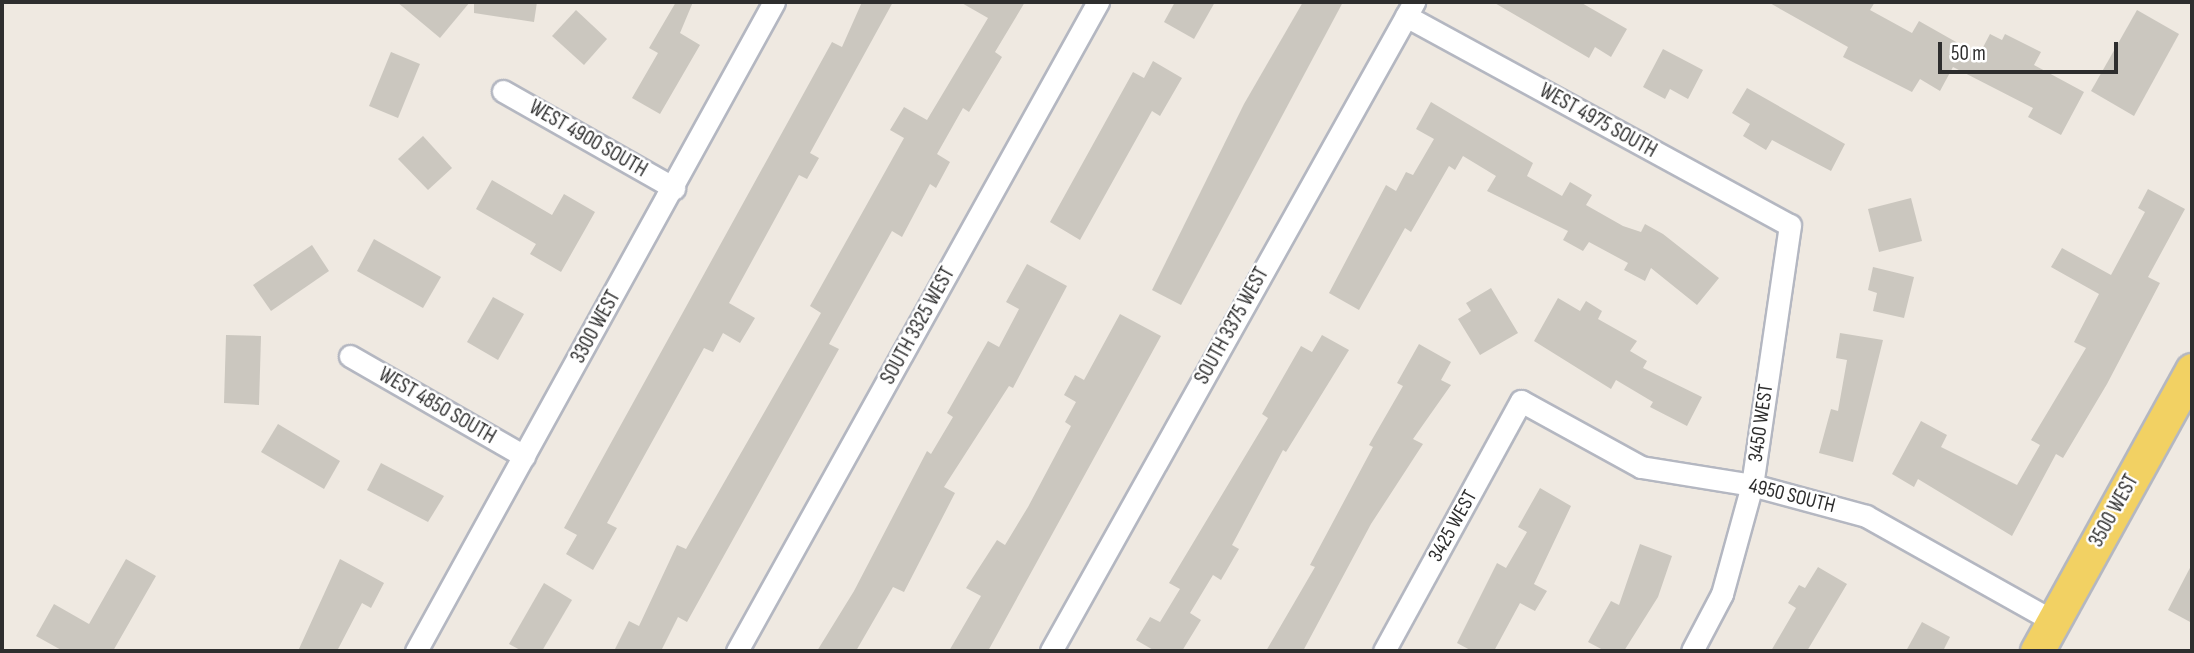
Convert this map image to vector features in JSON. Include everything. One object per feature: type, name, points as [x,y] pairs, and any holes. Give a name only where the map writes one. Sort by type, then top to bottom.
[{"type":"main road","name":"3500 WEST","points":[[2037,651],[2192,370]]},
{"type":"street","name":"3300 WEST","points":[[416,651],[674,188],[774,2]]},
{"type":"street","name":"SOUTH 3325 WEST","points":[[737,651],[1098,2]]},
{"type":"street","name":"WEST 4975 SOUTH","points":[[1410,9],[1790,225]]},
{"type":"street","name":"SOUTH 3375 WEST","points":[[1051,651],[1410,9]]},
{"type":"street","name":"WEST 4900 SOUTH","points":[[503,90],[674,188]]},
{"type":"street","name":"3450 WEST","points":[[1692,651],[1722,594],[1752,485],[1790,225]]},
{"type":"street","name":"WEST 4850 SOUTH","points":[[350,356],[524,456]]},
{"type":"street","name":"4950 SOUTH","points":[[1521,401],[1641,467],[1752,485],[1866,516],[2053,621]]},
{"type":"street","name":"3425 WEST","points":[[1384,651],[1521,401]]},
{"type":"building","points":[[397,2],[470,2],[440,38]]},
{"type":"building","points":[[474,2],[537,2],[534,22],[474,13]]},
{"type":"building","points":[[676,2],[693,2],[680,33],[700,45],[660,114],[632,98],[658,53],[649,48]]},
{"type":"building","points":[[862,2],[893,2],[810,153],[819,158],[807,179],[799,175],[729,303],[755,318],[740,343],[723,333],[713,352],[704,348],[607,523],[617,528],[593,570],[566,554],[577,535],[564,528],[832,42],[842,47]]},
{"type":"building","points":[[960,2],[1025,2],[995,52],[1002,57],[969,112],[963,108],[937,154],[950,162],[936,188],[930,184],[902,237],[892,231],[829,344],[839,349],[687,622],[678,617],[661,651],[614,651],[629,621],[639,626],[677,545],[686,549],[821,313],[810,306],[904,138],[890,130],[904,107],[927,120],[988,18]]},
{"type":"building","points":[[1175,2],[1215,2],[1194,39],[1164,22]]},
{"type":"building","points":[[1303,2],[1343,2],[1181,305],[1152,290],[1244,104]]},
{"type":"building","points":[[1493,2],[1580,2],[1627,29],[1611,57],[1595,47],[1589,58]]},
{"type":"building","points":[[1768,2],[1875,2],[1870,10],[1912,33],[1919,21],[1979,55],[1990,34],[2002,40],[2005,34],[2041,52],[2034,65],[2084,92],[2061,135],[2028,117],[2033,108],[1953,67],[1940,91],[1920,79],[1912,92],[1843,57],[1848,47]]},
{"type":"building","points":[[576,10],[607,39],[584,65],[552,36]]},
{"type":"building","points":[[2137,10],[2179,34],[2134,116],[2091,91]]},
{"type":"building","points":[[1663,49],[1703,70],[1688,99],[1670,89],[1665,99],[1643,87]]},
{"type":"building","points":[[391,52],[420,64],[398,118],[369,106]]},
{"type":"building","points":[[1153,61],[1182,78],[1160,116],[1152,111],[1080,240],[1050,222],[1133,72],[1144,78]]},
{"type":"building","points":[[1747,88],[1845,144],[1831,171],[1772,140],[1766,150],[1743,136],[1750,124],[1732,113]]},
{"type":"building","points":[[1431,102],[1533,163],[1527,176],[1562,196],[1570,182],[1592,195],[1586,205],[1623,226],[1641,232],[1645,224],[1663,234],[1719,278],[1697,305],[1651,268],[1645,281],[1624,270],[1628,263],[1589,242],[1583,251],[1563,240],[1568,231],[1487,191],[1496,176],[1463,156],[1455,170],[1449,166],[1411,232],[1405,228],[1359,310],[1329,293],[1386,185],[1396,191],[1406,172],[1413,175],[1434,139],[1416,129]]},
{"type":"building","points":[[423,136],[452,168],[428,190],[398,159]]},
{"type":"building","points":[[492,180],[552,215],[564,194],[595,212],[561,272],[530,254],[536,244],[476,209]]},
{"type":"building","points":[[2148,189],[2185,209],[2148,277],[2160,283],[2107,384],[2063,458],[2056,454],[2012,536],[1918,479],[1914,487],[1892,474],[1921,421],[1947,435],[1941,447],[2017,485],[2040,445],[2031,440],[2086,348],[2074,342],[2099,294],[2051,267],[2062,248],[2111,275],[2145,212],[2138,208]]},
{"type":"building","points":[[1911,198],[1922,241],[1879,252],[1868,209]]},
{"type":"building","points":[[374,239],[441,277],[423,308],[357,271]]},
{"type":"building","points":[[312,245],[329,271],[271,311],[253,285]]},
{"type":"building","points":[[1027,264],[1067,286],[1013,388],[1009,386],[944,487],[955,493],[904,592],[893,587],[856,651],[817,651],[854,591],[927,451],[931,454],[953,417],[947,413],[988,341],[999,347],[1019,309],[1006,302]]},
{"type":"building","points":[[1873,267],[1914,277],[1904,318],[1873,311],[1877,293],[1868,290]]},
{"type":"building","points":[[1491,288],[1518,333],[1480,355],[1458,319],[1471,311],[1466,303]]},
{"type":"building","points":[[493,297],[524,314],[498,360],[467,342]]},
{"type":"building","points":[[1558,298],[1580,311],[1586,301],[1602,311],[1598,319],[1637,341],[1630,351],[1647,361],[1643,368],[1702,397],[1687,426],[1650,407],[1653,402],[1616,380],[1611,389],[1534,341]]},
{"type":"building","points":[[1120,314],[1161,336],[988,651],[949,651],[981,596],[966,588],[997,540],[1005,545],[1028,507],[1071,426],[1065,422],[1076,402],[1064,395],[1075,375],[1084,380]]},
{"type":"building","points":[[1840,333],[1883,340],[1853,462],[1819,453],[1831,409],[1838,411],[1847,360],[1836,358]]},
{"type":"building","points":[[226,335],[261,336],[259,405],[224,403]]},
{"type":"building","points":[[1322,335],[1349,350],[1286,452],[1283,450],[1232,545],[1239,549],[1221,580],[1213,575],[1190,613],[1201,620],[1182,651],[1155,651],[1136,640],[1150,617],[1160,622],[1180,589],[1169,583],[1268,418],[1262,414],[1301,346],[1312,352]]},
{"type":"building","points":[[1419,344],[1451,362],[1441,380],[1451,385],[1413,439],[1423,444],[1371,524],[1303,651],[1266,651],[1315,567],[1310,565],[1373,447],[1369,445],[1403,386],[1397,383]]},
{"type":"building","points":[[278,424],[340,461],[324,489],[261,452]]},
{"type":"building","points":[[381,463],[444,496],[428,522],[367,490]]},
{"type":"building","points":[[1540,488],[1571,506],[1534,584],[1547,591],[1535,611],[1520,603],[1494,651],[1472,651],[1457,643],[1497,563],[1506,568],[1527,532],[1518,527]]},
{"type":"building","points":[[1640,544],[1672,556],[1658,597],[1624,651],[1605,651],[1588,642],[1611,601],[1619,605]]},
{"type":"building","points":[[126,559],[156,576],[113,651],[63,651],[36,636],[54,604],[89,624]]},
{"type":"building","points":[[340,559],[384,583],[371,608],[362,603],[337,651],[298,651]]},
{"type":"building","points":[[2192,564],[2192,623],[2168,610]]},
{"type":"building","points":[[1818,567],[1847,584],[1807,651],[1771,651],[1796,608],[1788,603],[1799,585],[1805,588]]},
{"type":"building","points":[[544,583],[572,600],[542,651],[522,651],[509,644]]},
{"type":"building","points":[[1922,622],[1950,637],[1943,651],[1906,651]]}]
